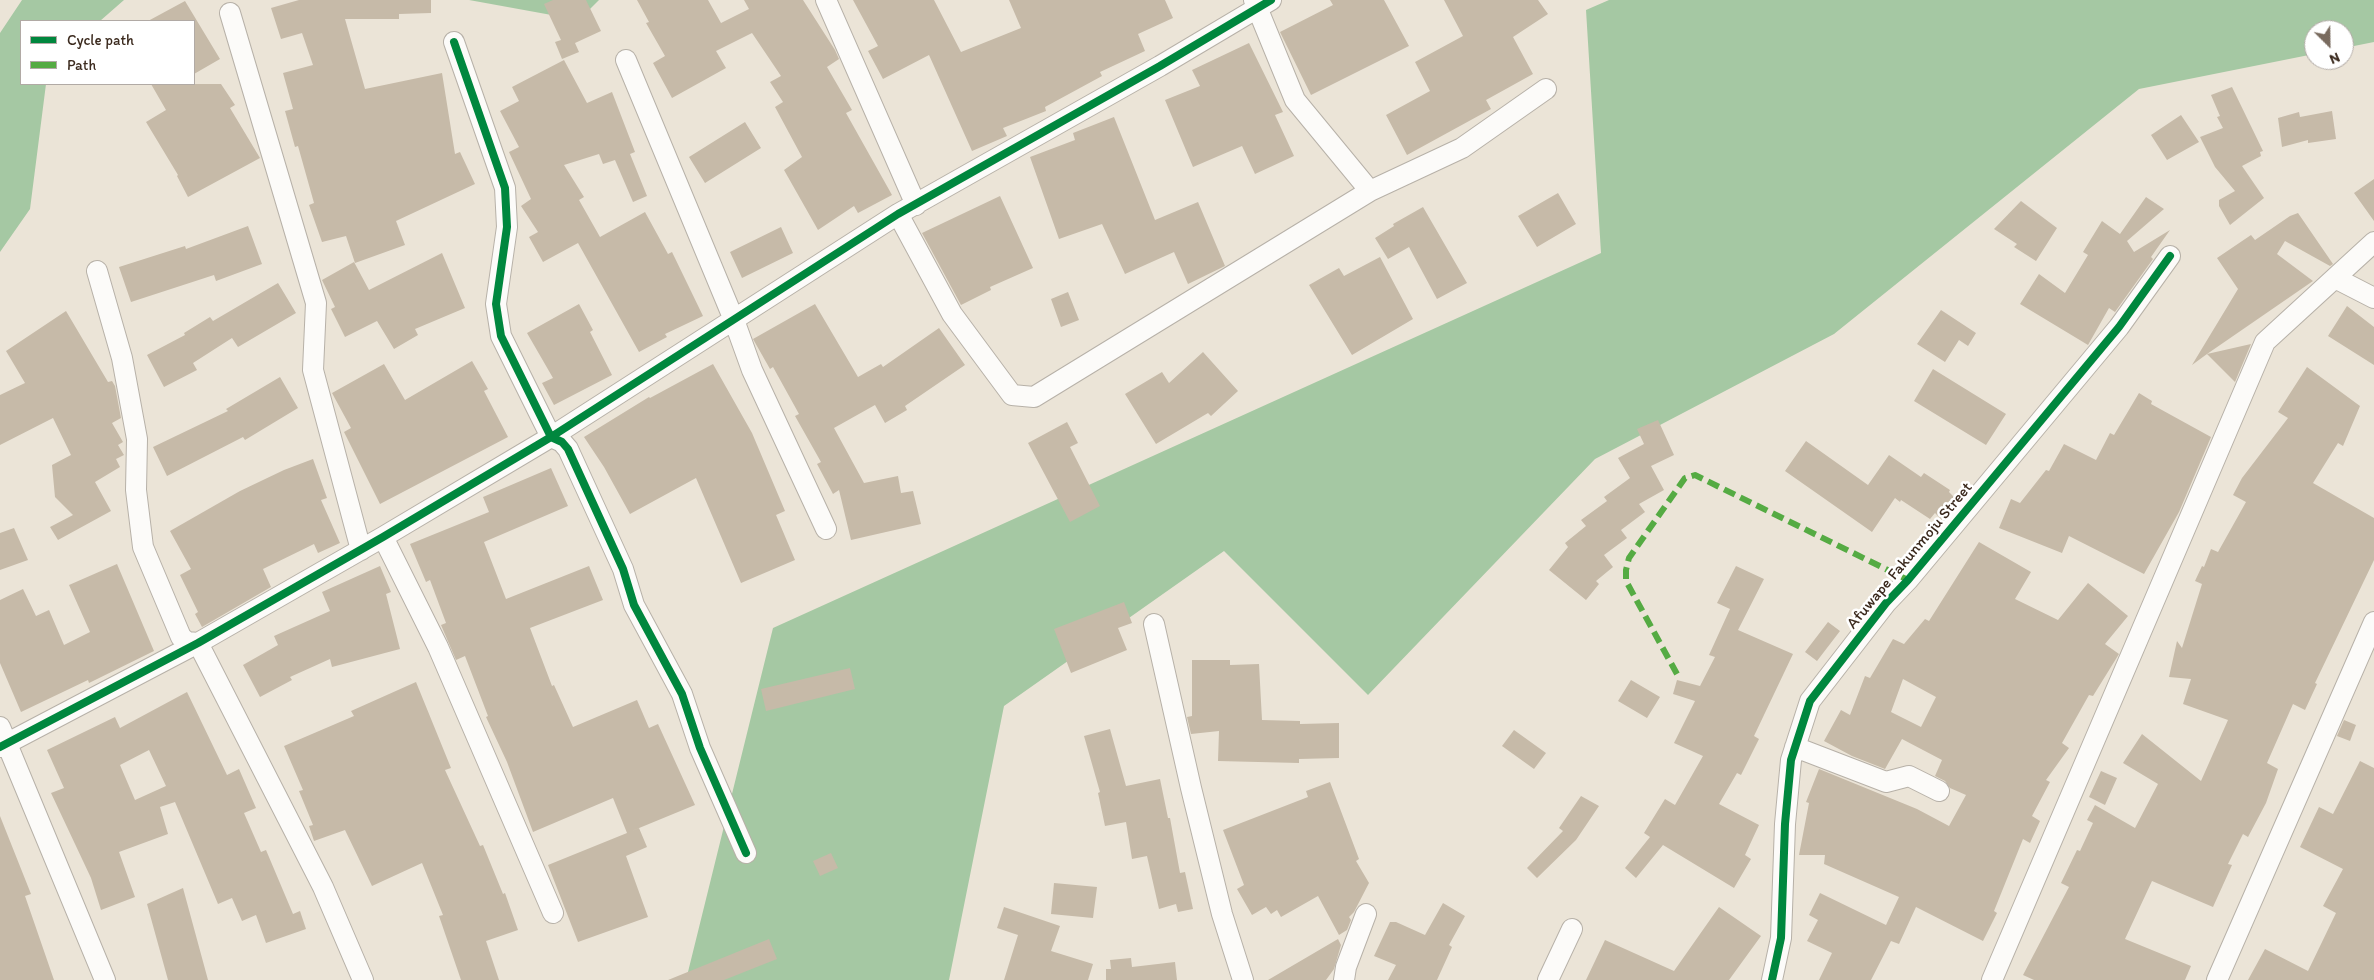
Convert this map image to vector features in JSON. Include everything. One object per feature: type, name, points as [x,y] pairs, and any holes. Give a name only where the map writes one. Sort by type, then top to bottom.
[{"type":"street","points":[[826,0],[916,204]]},
{"type":"street","points":[[105,980],[2,739],[198,643],[361,550],[551,437],[898,214],[1152,71],[1260,2],[1295,100],[1370,191]]},
{"type":"street","points":[[230,13],[316,303],[313,370],[361,550]]},
{"type":"street","points":[[454,42],[505,188],[507,227],[496,304],[502,336],[551,437],[562,442],[568,449],[623,569],[634,605],[682,694],[700,748],[746,854]]},
{"type":"street","points":[[626,60],[734,320],[752,370],[826,529]]},
{"type":"street","points":[[898,214],[952,314],[1012,395],[1029,398],[1034,397],[1370,191],[1462,148],[1546,89]]},
{"type":"street","points":[[1992,980],[2265,342],[2374,242]]},
{"type":"street","name":"Afuwape Fakunmoju Street","points":[[1772,980],[1781,938],[1785,824],[1790,760],[1810,702],[1886,603],[1908,580],[2119,327],[2170,256]]},
{"type":"street","points":[[97,271],[122,358],[137,439],[136,490],[143,547],[181,637],[187,642],[198,643]]},
{"type":"street","points":[[2335,278],[2374,298]]},
{"type":"street","points":[[383,537],[438,648],[553,913]]},
{"type":"street","points":[[2217,980],[2374,622]]},
{"type":"street","points":[[1154,624],[1186,770],[1222,914],[1244,980]]},
{"type":"street","points":[[198,643],[323,887],[363,980]]},
{"type":"street","points":[[1795,747],[1886,782],[1909,776],[1939,791]]},
{"type":"street","points":[[1344,980],[1346,967],[1366,914]]},
{"type":"street","points":[[1548,980],[1572,929]]},
{"type":"green space","points":[[22,0],[124,0],[101,20],[20,20],[20,85],[46,85],[30,209],[0,252],[0,33]]},
{"type":"green space","points":[[469,0],[599,0],[579,20]]},
{"type":"green space","points":[[1609,0],[2374,0],[2374,42],[2354,46],[2354,20],[2304,20],[2304,56],[2139,89],[1834,334],[1595,459],[1368,695],[1224,551],[1004,706],[949,980],[686,980],[773,628],[1601,253],[1586,10]]},
{"type":"building","points":[[299,0],[431,0],[431,13],[399,14],[399,19],[345,19],[365,89],[442,73],[455,154],[460,152],[475,184],[396,221],[405,245],[355,263],[346,236],[322,242],[309,205],[314,203],[298,146],[295,147],[285,111],[293,109],[283,73],[313,65],[302,33],[281,39],[271,8]]},
{"type":"building","points":[[553,0],[586,0],[601,31],[575,43],[579,52],[562,59],[555,42],[561,40],[544,4]]},
{"type":"building","points":[[637,0],[708,0],[721,23],[749,9],[744,0],[803,0],[835,50],[839,59],[827,67],[852,110],[846,113],[892,195],[858,213],[854,206],[818,230],[784,170],[802,157],[775,107],[783,102],[770,82],[781,76],[752,33],[716,51],[726,68],[672,98],[653,63],[665,56],[646,23],[649,22]]},
{"type":"building","points":[[853,0],[934,0],[961,52],[1021,28],[1009,0],[1165,0],[1173,18],[1138,34],[1145,51],[1100,72],[1102,76],[1045,107],[1046,111],[1003,128],[1007,136],[972,151],[929,55],[883,79],[868,51],[878,46]]},
{"type":"building","points":[[1330,0],[1384,0],[1409,46],[1311,95],[1280,32],[1333,5]]},
{"type":"building","points":[[1444,0],[1538,0],[1548,14],[1513,37],[1533,74],[1486,100],[1491,109],[1407,155],[1386,115],[1430,91],[1415,62],[1463,36]]},
{"type":"building","points":[[185,1],[220,59],[195,73],[195,20],[150,20]]},
{"type":"building","points":[[1249,43],[1283,112],[1275,115],[1294,156],[1255,174],[1242,146],[1193,167],[1165,100],[1200,86],[1192,70]]},
{"type":"building","points":[[564,60],[587,103],[612,92],[635,152],[630,154],[647,196],[633,202],[615,160],[603,164],[599,154],[564,165],[584,197],[579,200],[600,237],[645,212],[668,254],[672,252],[703,316],[665,334],[667,337],[639,352],[578,243],[543,262],[529,237],[538,232],[521,206],[531,199],[509,152],[519,147],[500,111],[519,101],[512,87]]},
{"type":"building","points":[[221,84],[235,105],[230,108],[260,158],[188,197],[178,175],[146,122],[166,110],[152,85]]},
{"type":"building","points":[[2232,87],[2263,151],[2260,152],[2261,156],[2242,166],[2264,198],[2230,225],[2219,206],[2219,200],[2235,191],[2215,167],[2200,137],[2223,128],[2217,117],[2220,116],[2211,95]]},
{"type":"building","points":[[2332,111],[2336,139],[2308,143],[2308,140],[2282,147],[2278,118],[2299,112],[2300,117]]},
{"type":"building","points":[[2181,115],[2199,142],[2167,160],[2151,135]]},
{"type":"building","points":[[1114,117],[1155,220],[1198,202],[1225,266],[1188,284],[1174,252],[1125,274],[1102,224],[1059,239],[1030,157],[1075,140],[1073,133]]},
{"type":"building","points":[[745,122],[761,148],[705,183],[689,157]]},
{"type":"building","points":[[2374,179],[2374,221],[2354,193]]},
{"type":"building","points":[[1558,193],[1576,224],[1537,247],[1518,216]]},
{"type":"building","points":[[1000,196],[1033,268],[990,287],[991,290],[961,305],[922,233]]},
{"type":"building","points":[[2146,197],[2164,209],[2127,241],[2134,252],[2170,230],[2151,257],[2153,259],[2115,312],[2109,308],[2088,345],[2020,304],[2039,274],[2065,293],[2088,255],[2083,252],[2102,221],[2120,234]]},
{"type":"building","points":[[2021,201],[2057,228],[2036,261],[2014,247],[2017,244],[1994,229]]},
{"type":"building","points":[[1423,207],[1467,283],[1437,299],[1409,247],[1388,259],[1375,238],[1394,226],[1393,224]]},
{"type":"building","points":[[2298,213],[2333,264],[2330,266],[2285,241],[2277,254],[2313,281],[2192,365],[2238,289],[2217,258],[2251,235],[2255,240],[2290,216]]},
{"type":"building","points":[[248,226],[262,264],[216,281],[214,275],[131,302],[119,267],[185,246],[186,249]]},
{"type":"building","points":[[781,227],[793,253],[742,278],[730,252]]},
{"type":"building","points":[[442,253],[465,308],[415,329],[418,335],[394,349],[377,321],[345,337],[331,309],[335,307],[322,280],[354,262],[369,290]]},
{"type":"building","points":[[1380,257],[1413,319],[1352,355],[1309,285],[1339,268],[1344,276]]},
{"type":"building","points":[[278,283],[296,313],[238,347],[232,338],[193,363],[197,370],[164,387],[147,355],[185,335],[184,333],[210,317],[213,321]]},
{"type":"building","points":[[1068,292],[1079,320],[1061,327],[1051,299]]},
{"type":"building","points":[[579,304],[593,330],[590,332],[612,375],[554,405],[542,383],[553,378],[527,333]]},
{"type":"building","points":[[815,304],[858,377],[881,364],[883,367],[939,328],[965,365],[905,406],[907,410],[885,423],[875,405],[834,428],[864,483],[898,476],[901,493],[913,491],[921,524],[851,540],[839,490],[833,494],[817,464],[821,462],[795,416],[799,414],[773,367],[770,369],[753,339]]},
{"type":"building","points":[[2347,306],[2374,327],[2374,365],[2328,336]]},
{"type":"building","points":[[1941,310],[1976,333],[1968,346],[1959,340],[1945,362],[1917,344]]},
{"type":"building","points":[[66,311],[108,382],[112,381],[115,386],[121,418],[112,423],[123,442],[118,445],[124,455],[116,459],[120,467],[95,482],[111,511],[58,540],[50,527],[73,515],[55,497],[52,465],[71,455],[53,418],[0,445],[0,395],[25,383],[6,351]]},
{"type":"building","points":[[2251,344],[2235,382],[2207,354]]},
{"type":"building","points":[[1203,352],[1238,391],[1211,416],[1208,413],[1156,444],[1125,394],[1162,372],[1169,383]]},
{"type":"building","points":[[472,361],[488,389],[484,391],[508,437],[380,504],[344,432],[351,428],[332,393],[384,364],[405,400]]},
{"type":"building","points":[[713,364],[752,433],[785,511],[776,515],[795,560],[741,583],[696,478],[630,514],[604,467],[584,437],[649,397]]},
{"type":"building","points":[[2307,367],[2360,406],[2343,446],[2338,443],[2313,483],[2374,518],[2374,560],[2315,683],[2317,684],[2305,710],[2293,704],[2267,763],[2278,769],[2266,803],[2248,837],[2243,834],[2228,864],[2232,865],[2213,907],[2152,881],[2125,939],[2191,966],[2185,980],[2034,980],[2023,975],[2069,887],[2061,883],[2077,850],[2080,851],[2093,823],[2087,820],[2095,805],[2135,828],[2158,784],[2123,763],[2142,734],[2201,781],[2228,720],[2183,704],[2191,679],[2169,677],[2177,641],[2182,648],[2202,584],[2195,581],[2202,566],[2204,567],[2211,549],[2218,552],[2246,502],[2233,495],[2242,478],[2288,418],[2278,412]]},
{"type":"building","points":[[1933,369],[2006,414],[1986,445],[1914,401]]},
{"type":"building","points":[[280,377],[298,408],[245,440],[243,437],[167,476],[153,447],[228,411],[226,409]]},
{"type":"building","points":[[2139,393],[2152,401],[2151,404],[2211,437],[2179,512],[2144,574],[2069,536],[2062,553],[1999,528],[2011,499],[2020,503],[2046,470],[2049,471],[2064,444],[2096,460],[2110,433],[2114,435]]},
{"type":"building","points":[[1658,420],[1674,455],[1651,466],[1664,490],[1639,504],[1645,512],[1621,530],[1627,538],[1604,555],[1613,567],[1596,581],[1599,584],[1586,600],[1549,570],[1568,547],[1565,543],[1586,526],[1581,520],[1607,501],[1604,497],[1630,478],[1618,458],[1644,444],[1637,429]]},
{"type":"building","points":[[1067,422],[1078,443],[1070,447],[1100,506],[1070,522],[1028,443]]},
{"type":"building","points":[[1806,441],[1868,485],[1889,455],[1921,477],[1924,473],[1950,490],[1949,492],[1958,501],[1952,509],[1949,508],[1942,520],[1935,513],[1930,519],[1895,498],[1872,532],[1785,471]]},
{"type":"building","points":[[313,459],[327,498],[321,500],[340,543],[318,553],[314,544],[263,569],[271,587],[202,627],[195,614],[198,612],[180,575],[191,569],[170,531],[240,491],[284,470]]},
{"type":"building","points":[[551,468],[568,506],[484,542],[506,599],[589,566],[603,600],[530,628],[552,686],[554,685],[573,727],[637,700],[649,728],[658,724],[695,805],[639,828],[647,847],[626,856],[648,917],[578,942],[548,865],[627,833],[613,798],[533,832],[507,762],[486,717],[488,716],[465,656],[456,660],[441,625],[446,623],[430,580],[426,582],[410,544],[489,512],[483,497]]},
{"type":"building","points":[[14,528],[28,560],[0,570],[0,533]]},
{"type":"building","points":[[1979,542],[2031,572],[2015,599],[2058,620],[2088,583],[2128,616],[2105,644],[2119,654],[2093,696],[2089,695],[2062,743],[2069,748],[2046,780],[2050,782],[2032,816],[2040,821],[2030,843],[2023,839],[1994,911],[1997,913],[1983,941],[1916,907],[1899,944],[1891,941],[1871,980],[1819,980],[1832,953],[1807,941],[1818,920],[1809,915],[1820,893],[1886,925],[1899,897],[1824,864],[1825,855],[1799,855],[1809,803],[1806,802],[1819,769],[1917,809],[1949,826],[1966,795],[1950,788],[1945,781],[1935,776],[1942,760],[1902,739],[1885,769],[1852,756],[1824,741],[1841,710],[1850,715],[1865,676],[1870,678],[1893,639],[1904,644],[1925,619],[1929,621]],"holes":[[[1903,679],[1936,697],[1921,727],[1891,712]]]},
{"type":"building","points":[[117,564],[154,651],[89,683],[88,680],[21,712],[0,663],[0,600],[23,589],[36,616],[49,610],[64,645],[90,632],[69,585]]},
{"type":"building","points":[[380,566],[391,592],[386,594],[400,649],[332,667],[330,659],[290,677],[292,680],[260,697],[243,665],[278,645],[274,636],[330,611],[322,592]]},
{"type":"building","points":[[1736,566],[1764,579],[1738,630],[1793,654],[1754,736],[1759,739],[1741,775],[1737,773],[1719,804],[1759,825],[1745,855],[1751,859],[1734,888],[1663,845],[1636,878],[1625,868],[1650,837],[1644,833],[1665,799],[1675,805],[1703,756],[1674,743],[1695,701],[1673,694],[1677,680],[1700,686],[1715,657],[1709,655],[1730,609],[1717,603]]},
{"type":"building","points":[[1124,602],[1132,623],[1118,628],[1127,650],[1071,673],[1054,629]]},
{"type":"building","points":[[1828,622],[1840,631],[1817,661],[1805,652]]},
{"type":"building","points":[[1192,660],[1230,660],[1230,665],[1259,664],[1262,720],[1300,721],[1300,724],[1339,723],[1339,758],[1299,759],[1299,763],[1218,761],[1219,731],[1191,734],[1187,717],[1192,716]]},
{"type":"building","points":[[850,668],[855,689],[766,711],[761,689]]},
{"type":"building","points":[[1631,680],[1660,697],[1647,718],[1618,701]]},
{"type":"building","points":[[416,682],[451,768],[445,770],[480,846],[483,845],[503,894],[505,893],[518,930],[486,941],[499,980],[461,980],[439,916],[443,915],[422,863],[372,886],[345,830],[314,841],[309,826],[313,825],[299,791],[303,790],[284,746],[354,716],[351,711]]},
{"type":"building","points":[[187,692],[227,775],[239,769],[256,808],[244,813],[261,852],[266,850],[293,914],[300,911],[306,929],[266,943],[256,915],[242,921],[232,898],[218,904],[175,802],[160,807],[168,834],[119,852],[135,897],[101,910],[91,878],[51,793],[64,788],[47,750],[115,717],[120,728]],"holes":[[[149,750],[166,786],[135,800],[120,765]]]},
{"type":"building","points":[[2344,720],[2356,725],[2350,741],[2337,736]]},
{"type":"building","points":[[1110,729],[1126,786],[1160,779],[1168,818],[1170,818],[1180,873],[1185,872],[1193,909],[1178,912],[1176,904],[1159,909],[1147,856],[1132,859],[1126,822],[1105,826],[1098,793],[1100,792],[1084,736]]},
{"type":"building","points":[[1514,730],[1546,753],[1534,769],[1502,746]]},
{"type":"building","points":[[2360,761],[2374,768],[2374,980],[2248,980],[2265,949],[2308,971],[2336,913],[2323,906],[2343,869],[2300,847],[2319,807],[2333,814]]},
{"type":"building","points":[[2101,771],[2117,778],[2105,805],[2089,797]]},
{"type":"building","points":[[1330,782],[1359,859],[1356,861],[1369,883],[1354,912],[1349,917],[1351,920],[1347,930],[1339,935],[1318,896],[1281,917],[1277,910],[1271,914],[1266,907],[1252,915],[1237,889],[1244,885],[1223,830],[1308,797],[1306,791]]},
{"type":"building","points":[[1581,796],[1599,806],[1576,840],[1537,878],[1527,868],[1563,831],[1559,828]]},
{"type":"building","points":[[0,816],[31,894],[25,896],[54,980],[0,980]]},
{"type":"building","points":[[831,853],[838,868],[820,876],[813,861]]},
{"type":"building","points":[[1054,883],[1097,887],[1093,918],[1051,914]]},
{"type":"building","points":[[183,888],[208,980],[168,980],[147,904]]},
{"type":"building","points":[[1443,903],[1465,916],[1449,945],[1452,947],[1437,980],[1388,980],[1396,965],[1374,956],[1390,922],[1396,922],[1425,935]]},
{"type":"building","points":[[1004,907],[1060,926],[1051,951],[1093,964],[1088,980],[1004,980],[1018,935],[997,928]]},
{"type":"building","points":[[1719,907],[1761,936],[1729,980],[1586,980],[1605,940],[1674,971]]},
{"type":"building","points":[[769,939],[777,959],[724,980],[668,980]]},
{"type":"building","points":[[1338,939],[1341,945],[1334,969],[1326,980],[1268,980]]},
{"type":"building","points":[[1131,958],[1132,967],[1175,962],[1177,980],[1106,980],[1106,969],[1111,969],[1110,960]]},
{"type":"marked path","points":[[1677,674],[1626,581],[1626,570],[1629,558],[1685,478],[1695,475],[1908,580]]},
{"type":"cycle path","points":[[0,747],[198,643],[383,537],[551,437],[898,214],[1160,66],[1271,0]]},
{"type":"cycle path","points":[[454,42],[505,188],[507,227],[496,304],[501,336],[551,437],[562,442],[568,449],[623,569],[634,605],[682,694],[700,748],[746,853]]},
{"type":"cycle path","points":[[1772,980],[1781,938],[1785,824],[1791,760],[1810,701],[1886,603],[1908,580],[2119,327],[2170,256]]}]
